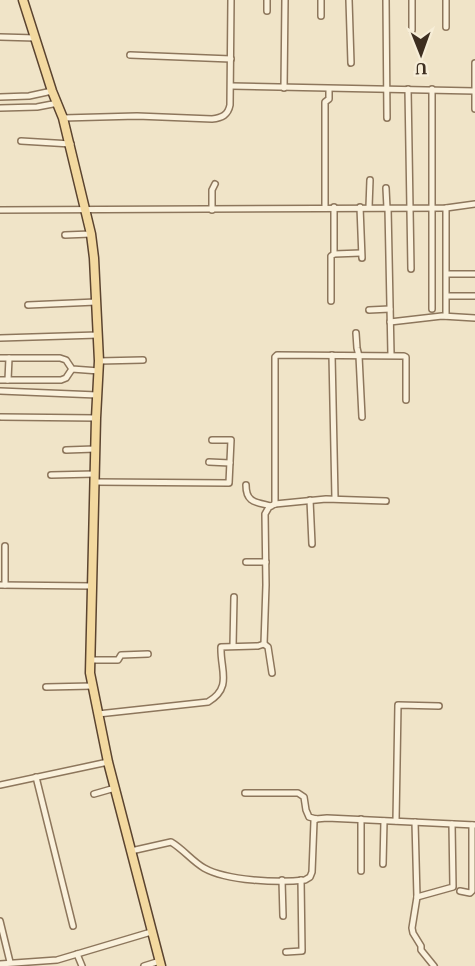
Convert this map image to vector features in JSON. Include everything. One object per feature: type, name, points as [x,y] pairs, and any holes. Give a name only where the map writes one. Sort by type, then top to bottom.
[{"type":"main road","points":[[23,0],[71,144],[91,234],[99,370],[90,660],[108,762],[160,964]]},
{"type":"street","points":[[63,117],[133,116],[212,119],[222,117],[229,110],[231,86],[231,0]]},
{"type":"street","points":[[267,0],[267,11]]},
{"type":"street","points":[[284,88],[285,0]]},
{"type":"street","points":[[321,0],[321,16]]},
{"type":"street","points":[[349,0],[351,63]]},
{"type":"street","points":[[386,0],[387,118]]},
{"type":"street","points":[[412,0],[412,30]]},
{"type":"street","points":[[446,0],[446,27]]},
{"type":"street","points":[[0,37],[36,38]]},
{"type":"street","points":[[130,55],[231,59]]},
{"type":"street","points":[[475,63],[475,109]]},
{"type":"street","points":[[231,86],[475,91]]},
{"type":"street","points":[[325,207],[325,102],[329,99],[329,89]]},
{"type":"street","points":[[408,89],[411,269]]},
{"type":"street","points":[[432,89],[432,309]]},
{"type":"street","points":[[0,97],[29,96],[52,91]]},
{"type":"street","points":[[0,108],[37,107],[58,103]]},
{"type":"street","points":[[21,141],[71,144]]},
{"type":"street","points":[[369,207],[370,180]]},
{"type":"street","points":[[212,210],[214,184]]},
{"type":"street","points":[[386,188],[391,354]]},
{"type":"street","points":[[0,210],[446,208],[475,204]]},
{"type":"street","points":[[331,301],[334,207]]},
{"type":"street","points":[[334,254],[362,256],[360,207]]},
{"type":"street","points":[[446,208],[446,316]]},
{"type":"street","points":[[64,236],[91,234]]},
{"type":"street","points":[[447,274],[475,274]]},
{"type":"street","points":[[447,296],[475,297]]},
{"type":"street","points":[[28,305],[96,302]]},
{"type":"street","points":[[369,310],[390,309]]},
{"type":"street","points":[[390,322],[446,316],[475,318]]},
{"type":"street","points":[[356,333],[362,417]]},
{"type":"street","points":[[0,338],[98,335]]},
{"type":"street","points":[[264,644],[265,514],[273,505],[273,359],[277,355],[391,354],[406,357],[406,400]]},
{"type":"street","points":[[332,355],[335,498]]},
{"type":"street","points":[[0,358],[60,358],[66,360],[72,369]]},
{"type":"street","points":[[8,380],[9,358]]},
{"type":"street","points":[[99,361],[143,360]]},
{"type":"street","points":[[72,369],[99,370]]},
{"type":"street","points":[[0,380],[61,380],[66,378],[72,369]]},
{"type":"street","points":[[0,391],[97,395]]},
{"type":"street","points":[[1,417],[96,418]]},
{"type":"street","points":[[51,475],[229,483],[231,440],[212,440]]},
{"type":"street","points":[[66,450],[95,449]]},
{"type":"street","points":[[209,462],[230,463]]},
{"type":"street","points":[[246,485],[246,494],[249,499],[273,505],[335,498],[386,501]]},
{"type":"street","points":[[310,500],[312,544]]},
{"type":"street","points":[[5,546],[2,585],[92,586]]},
{"type":"street","points":[[246,562],[266,562]]},
{"type":"street","points":[[232,646],[234,597]]},
{"type":"street","points":[[98,714],[208,702],[217,696],[223,685],[224,665],[221,647],[264,644]]},
{"type":"street","points":[[264,644],[268,646],[272,673]]},
{"type":"street","points":[[90,660],[118,660],[121,655],[148,654]]},
{"type":"street","points":[[46,687],[93,686]]},
{"type":"street","points":[[396,821],[398,705],[439,706]]},
{"type":"street","points":[[0,785],[108,762]]},
{"type":"street","points":[[36,777],[74,926]]},
{"type":"street","points":[[94,794],[115,788]]},
{"type":"street","points":[[245,793],[298,793],[304,797],[309,817],[316,819],[473,825],[472,891],[470,893],[459,891]]},
{"type":"street","points":[[131,851],[171,842],[205,868],[221,874],[249,880],[301,880],[310,877],[312,872],[316,819]]},
{"type":"street","points":[[361,871],[362,819]]},
{"type":"street","points":[[383,864],[384,821]]},
{"type":"street","points":[[415,822],[417,897],[412,928],[421,950],[434,966]]},
{"type":"street","points":[[417,897],[453,887],[452,824]]},
{"type":"street","points":[[282,880],[283,916]]},
{"type":"street","points":[[286,952],[302,951],[301,880]]},
{"type":"street","points":[[0,921],[10,962]]},
{"type":"street","points":[[0,964],[57,960],[152,932]]},
{"type":"street","points":[[77,954],[82,966]]},
{"type":"street","points":[[144,966],[160,964]]}]
